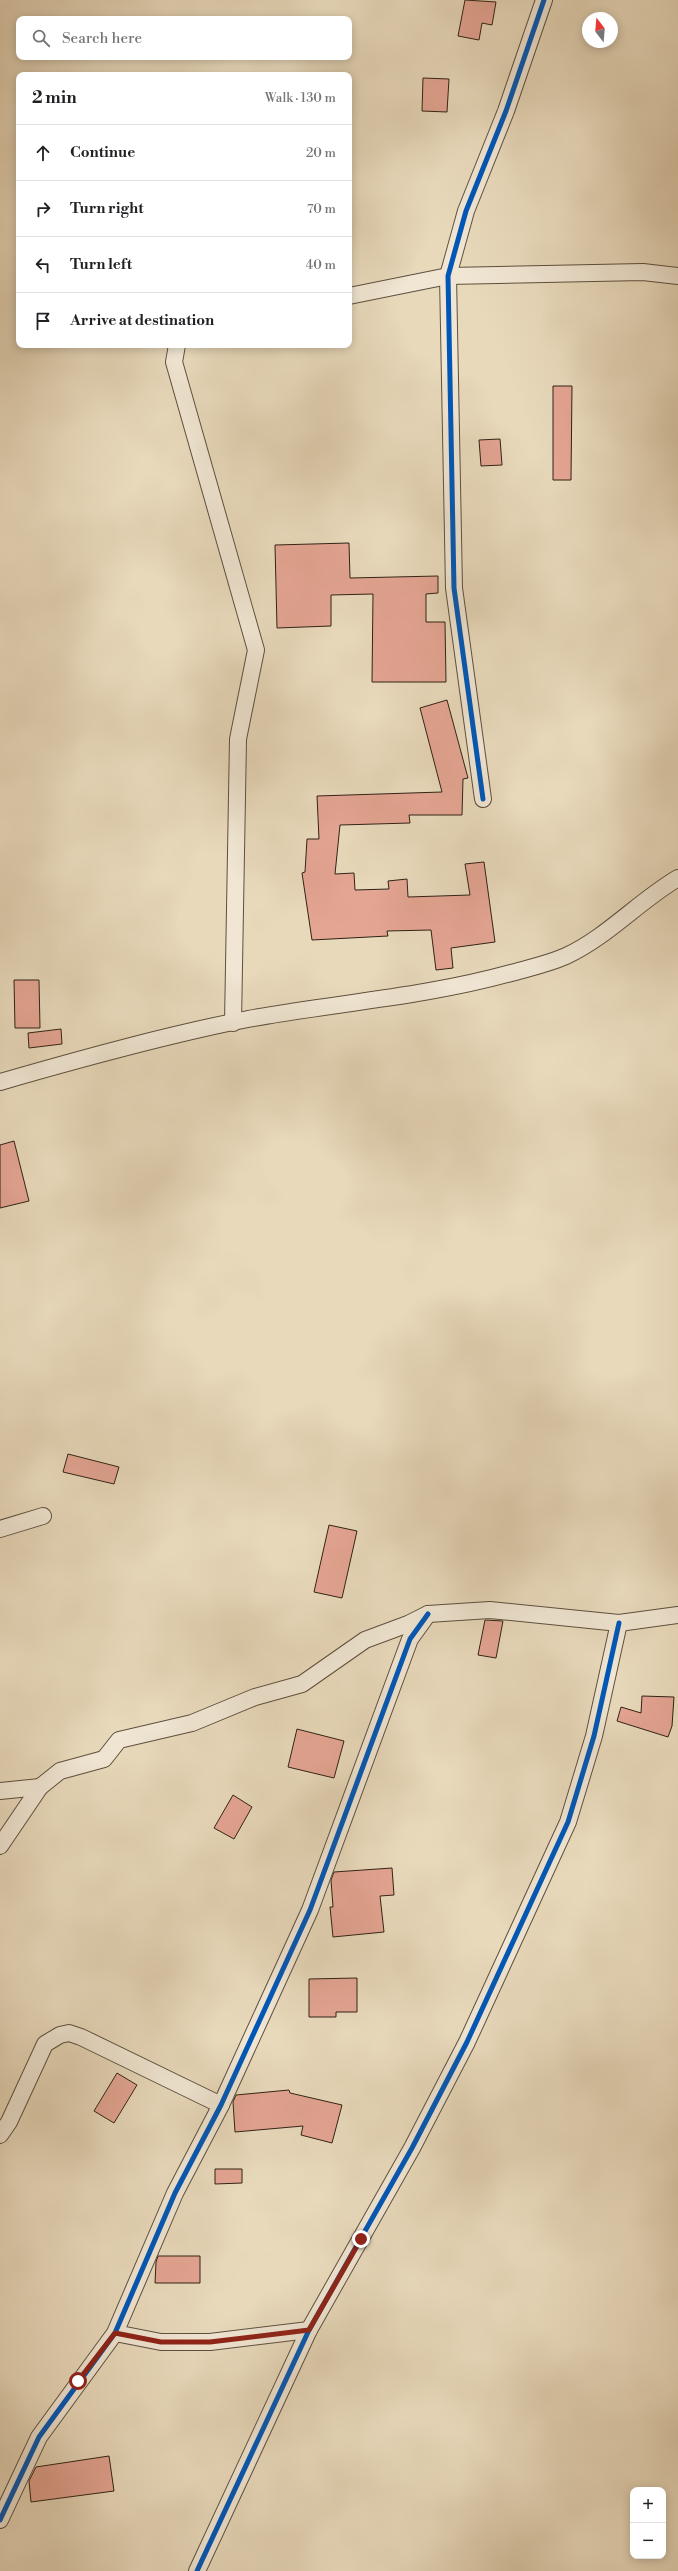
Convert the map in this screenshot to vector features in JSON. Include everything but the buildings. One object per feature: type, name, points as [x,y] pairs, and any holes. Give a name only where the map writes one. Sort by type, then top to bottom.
[{"type":"street","points":[[483,799],[454,588],[448,276],[466,211],[506,111],[544,0]]},
{"type":"street","points":[[352,295],[448,276],[643,272],[678,276]]},
{"type":"street","points":[[176,348],[174,362],[256,650],[238,739],[233,1023]]},
{"type":"street","points":[[0,1082],[73,1062],[233,1023],[473,984],[541,965],[566,956],[583,946],[655,892],[678,878]]},
{"type":"street","points":[[0,1529],[43,1516]]},
{"type":"street","points":[[0,1846],[40,1787],[60,1771],[104,1759],[119,1740],[192,1723],[255,1697],[302,1684],[365,1640],[408,1624],[428,1614],[490,1610],[619,1623],[678,1615]]},
{"type":"street","points":[[0,2520],[39,2437],[115,2333],[175,2193],[221,2105],[310,1910],[410,1639],[428,1614]]},
{"type":"street","points":[[197,2571],[309,2330],[412,2148],[463,2049],[568,1822],[594,1736],[619,1623]]},
{"type":"street","points":[[0,1791],[40,1787]]},
{"type":"street","points":[[0,2135],[9,2122],[46,2044],[60,2035],[69,2034],[81,2037],[221,2105]]},
{"type":"street","points":[[115,2333],[161,2342],[203,2342],[309,2330]]},
{"type":"cycle path","points":[[483,799],[454,588],[448,276],[466,211],[506,111],[544,0]]},
{"type":"cycle path","points":[[0,2520],[39,2437],[115,2333],[175,2193],[221,2105],[310,1910],[410,1639],[428,1614]]},
{"type":"cycle path","points":[[197,2571],[309,2330],[412,2148],[467,2042],[568,1822],[594,1736],[619,1623]]},
{"type":"route","points":[[78,2381],[115,2333],[161,2342],[210,2342],[262,2334],[309,2330],[361,2239]]}]
